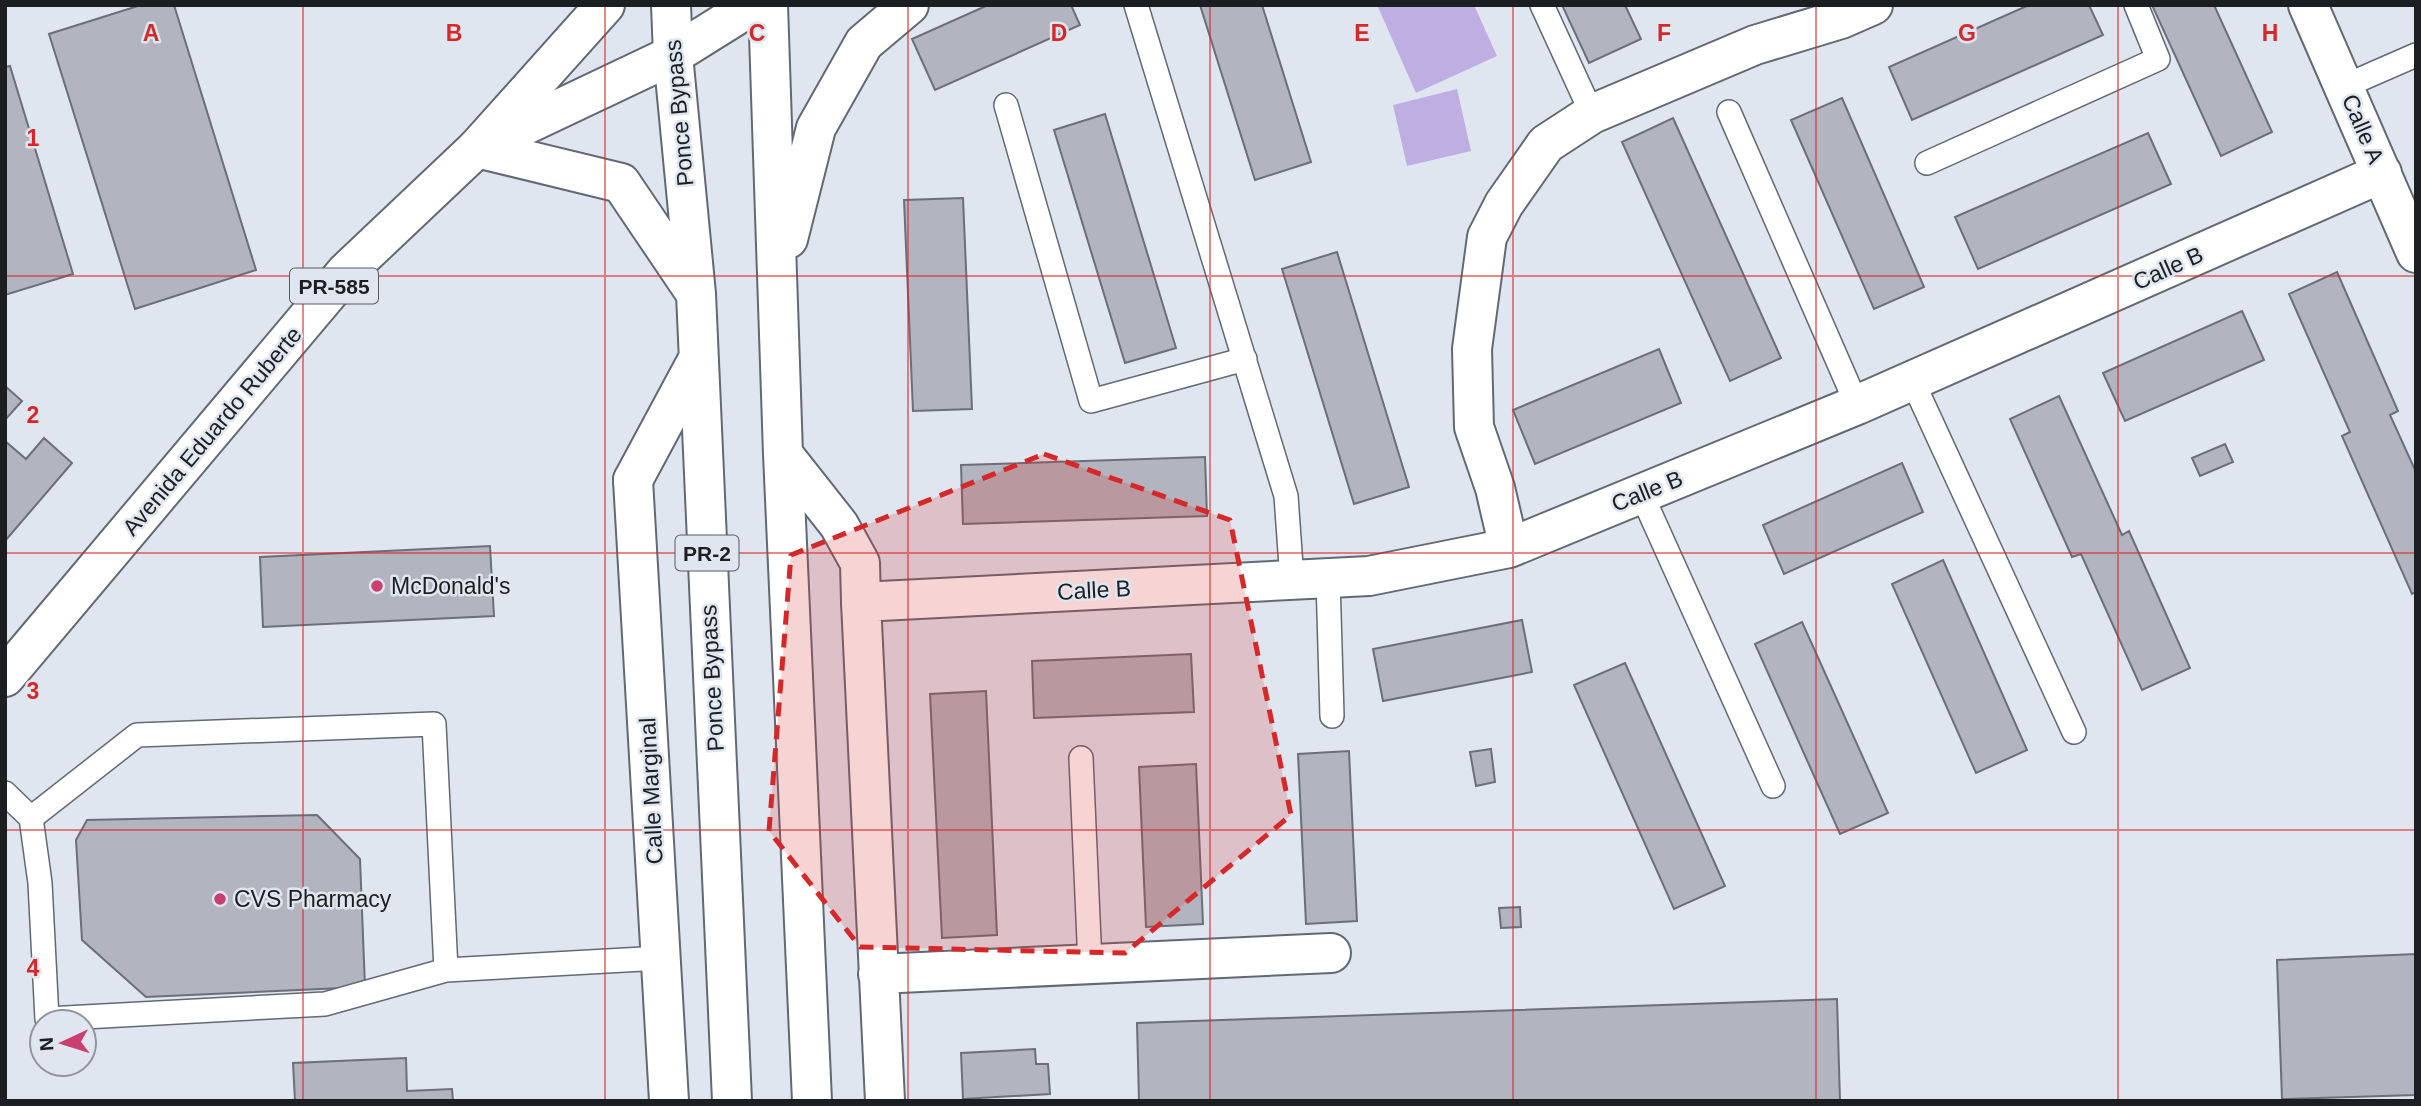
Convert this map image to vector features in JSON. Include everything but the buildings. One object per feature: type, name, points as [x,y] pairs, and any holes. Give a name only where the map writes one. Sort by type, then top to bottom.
[{"type":"main road","points":[[605,5],[477,148],[621,183],[696,294]]},
{"type":"main road","name":"Ponce Bypass","points":[[671,5],[673,55],[696,294],[732,1101]]},
{"type":"main road","name":"Avenida Eduardo Ruberte","points":[[5,677],[346,272],[477,148],[673,55],[753,5]]},
{"type":"main road","points":[[768,5],[783,454],[812,1101]]},
{"type":"main road","points":[[777,285],[816,128],[864,43],[909,5]]},
{"type":"main road","points":[[1509,548],[1495,488],[1474,427],[1472,349],[1487,237],[1504,204],[1546,145],[1592,114],[1755,45],[1841,19],[1873,5]]},
{"type":"main road","name":"Calle A","points":[[2308,5],[2416,253]]},
{"type":"main road","name":"Calle B","points":[[861,602],[1368,576],[1509,548],[1857,405],[2382,173]]},
{"type":"main road","name":"Calle Marginal","points":[[669,1101],[633,480],[698,359]]},
{"type":"main road","points":[[783,454],[839,525],[860,564],[885,1101]]},
{"type":"main road","points":[[878,974],[1331,953]]},
{"type":"lane","points":[[1136,5],[1310,579],[1332,716]]},
{"type":"lane","points":[[1542,5],[1592,114]]},
{"type":"lane","points":[[1927,163],[2158,59],[2136,5]]},
{"type":"lane","points":[[2345,86],[2416,55]]},
{"type":"lane","points":[[1006,105],[1091,401],[1245,359]]},
{"type":"lane","points":[[1729,112],[1857,405]]},
{"type":"lane","points":[[1912,380],[2074,732]]},
{"type":"lane","points":[[1641,494],[1773,786]]},
{"type":"lane","points":[[31,818],[137,734],[434,724],[446,970]]},
{"type":"lane","points":[[1081,758],[1090,964]]},
{"type":"lane","points":[[5,793],[31,818],[40,883],[47,1019],[325,1004],[446,970],[661,958]]},
{"type":"highlighted area","points":[[1044,454],[1230,520],[1291,815],[1125,953],[860,947],[769,831],[791,555]]},
{"type":"shaded area","points":[[1474,5],[1497,56],[1416,93],[1378,7]]},
{"type":"shaded area","points":[[1457,89],[1471,151],[1407,166],[1393,105]]},
{"type":"place","name":"McDonald's","points":[[377,586]]},
{"type":"place","name":"CVS Pharmacy","points":[[220,899]]}]
